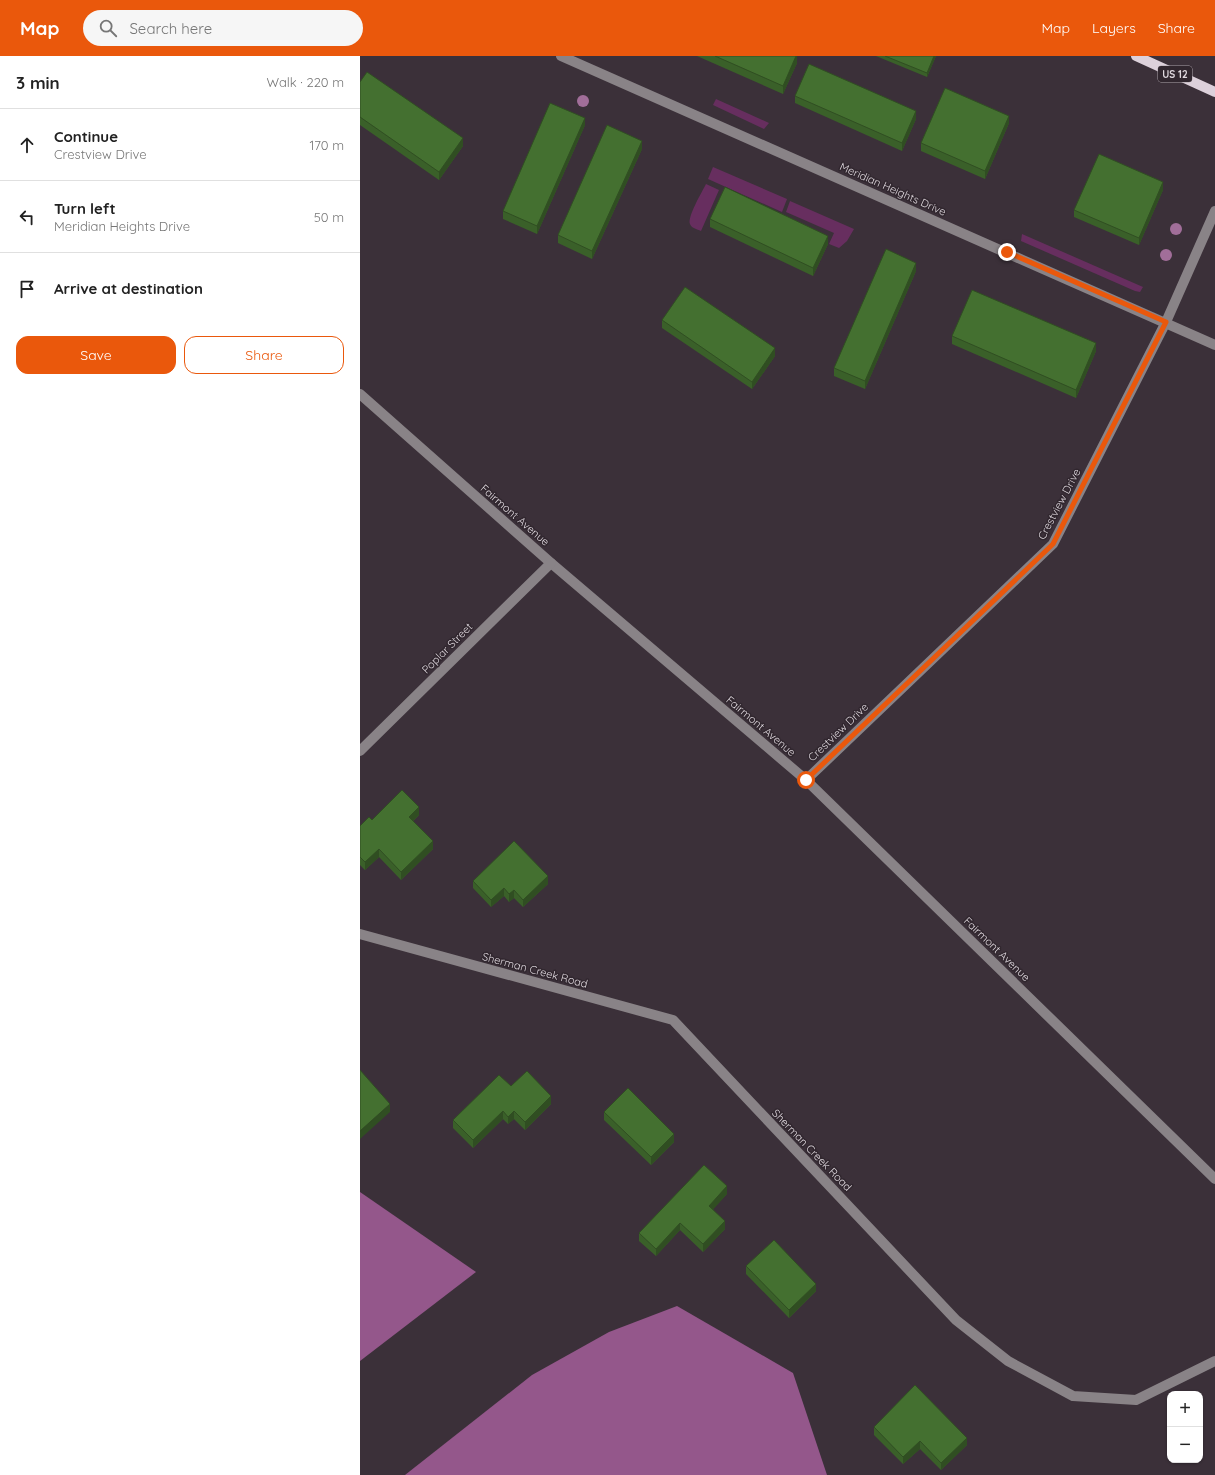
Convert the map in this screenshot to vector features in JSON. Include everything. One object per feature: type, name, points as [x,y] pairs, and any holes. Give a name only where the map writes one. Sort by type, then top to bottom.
[{"type":"main road","name":"US 12","points":[[1136,56],[1215,92]]},
{"type":"street","name":"Meridian Heights Drive","points":[[561,56],[1166,322],[1215,345]]},
{"type":"street","name":"Crestview Drive","points":[[806,780],[1053,544],[1166,322],[1215,211]]},
{"type":"street","name":"Fairmont Avenue","points":[[360,394],[551,563],[806,780],[1215,1178]]},
{"type":"street","name":"Poplar Street","points":[[360,751],[551,563]]},
{"type":"street","name":"Sherman Creek Road","points":[[360,934],[673,1020],[956,1320],[1008,1361],[1073,1396],[1136,1400],[1215,1361]]},
{"type":"shaded area","points":[[716,99],[769,123],[764,129],[713,105]]},
{"type":"shaded area","points":[[713,167],[787,199],[782,212],[708,179]]},
{"type":"shaded area","points":[[706,184],[719,190],[701,231],[694,228],[690,224],[690,221],[698,198]]},
{"type":"shaded area","points":[[790,201],[854,229],[847,241],[839,248],[829,244],[834,233],[786,212]]},
{"type":"shaded area","points":[[1022,234],[1143,287],[1140,292],[1135,291],[1021,241]]},
{"type":"shaded area","points":[[360,1192],[476,1272],[360,1361]]},
{"type":"shaded area","points":[[677,1306],[793,1373],[827,1475],[405,1475],[532,1375],[609,1332]]},
{"type":"building","points":[[715,56],[796,56],[783,86]]},
{"type":"building","points":[[885,56],[934,56],[927,73]]},
{"type":"building","points":[[809,64],[916,111],[902,143],[795,96]]},
{"type":"building","points":[[367,72],[463,138],[439,172],[360,117],[360,82]]},
{"type":"building","points":[[945,88],[1009,116],[985,171],[921,143]]},
{"type":"building","points":[[550,103],[585,118],[537,226],[503,211]]},
{"type":"building","points":[[607,125],[642,141],[592,251],[558,235]]},
{"type":"building","points":[[1099,154],[1163,182],[1139,238],[1074,210]]},
{"type":"building","points":[[725,187],[828,236],[813,268],[710,219]]},
{"type":"building","points":[[886,249],[916,263],[865,381],[834,368]]},
{"type":"building","points":[[685,287],[775,348],[752,382],[662,320]]},
{"type":"building","points":[[972,290],[1096,343],[1076,390],[952,336]]},
{"type":"building","points":[[402,790],[419,807],[409,817],[433,841],[401,872],[379,849],[365,862],[360,857],[360,826],[369,817],[372,820]]},
{"type":"building","points":[[514,841],[548,876],[523,900],[514,890],[509,894],[504,888],[491,900],[473,881]]},
{"type":"building","points":[[360,1070],[390,1104],[360,1131]]},
{"type":"building","points":[[527,1071],[551,1096],[525,1122],[514,1111],[508,1117],[503,1111],[473,1140],[453,1120],[499,1075],[511,1086]]},
{"type":"building","points":[[628,1088],[674,1134],[651,1157],[604,1112]]},
{"type":"building","points":[[704,1165],[727,1186],[709,1206],[725,1221],[703,1244],[680,1223],[656,1249],[639,1233]]},
{"type":"building","points":[[774,1240],[816,1284],[789,1310],[746,1266]]},
{"type":"building","points":[[915,1385],[967,1438],[941,1463],[920,1441],[903,1457],[874,1427]]},
{"type":"route","points":[[806,780],[1053,544],[1166,322],[1007,252]]}]
